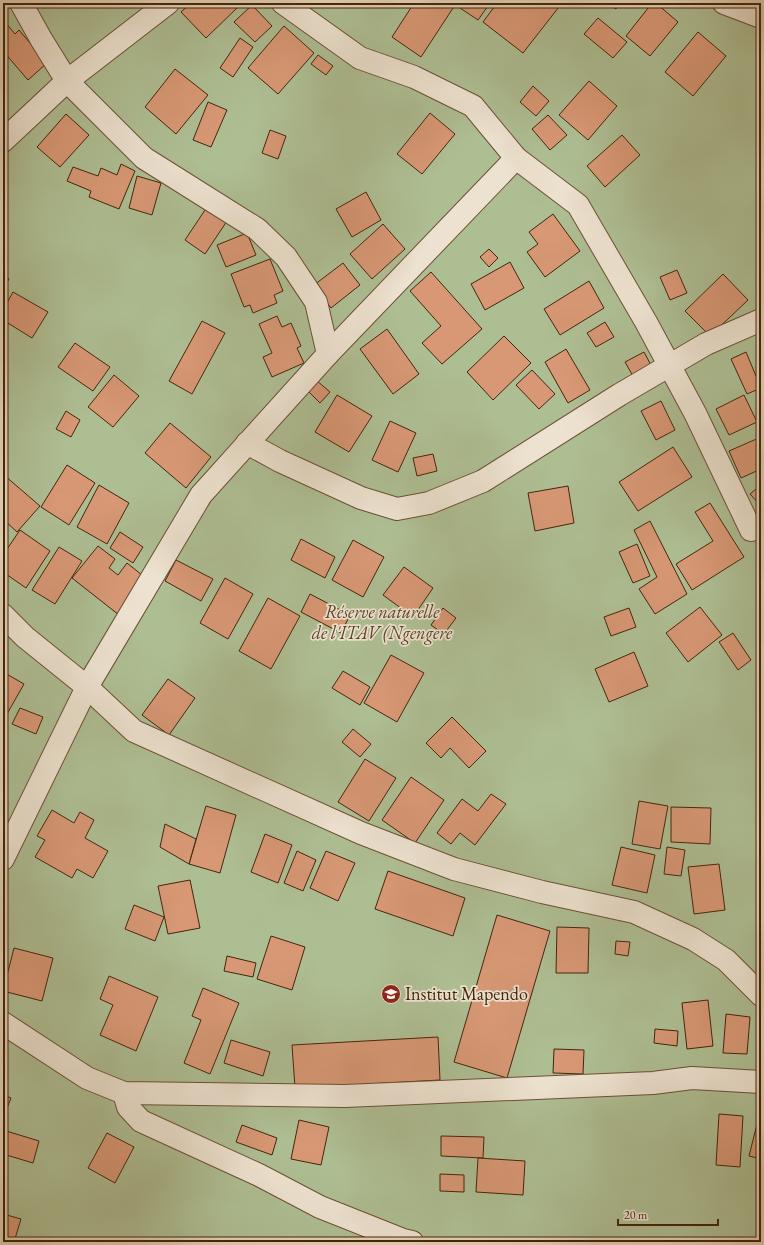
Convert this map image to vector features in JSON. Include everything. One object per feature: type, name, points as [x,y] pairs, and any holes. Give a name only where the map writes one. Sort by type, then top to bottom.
[{"type":"street","points":[[21,3],[41,39],[67,80],[144,158],[257,230],[286,257],[316,302],[328,354]]},
{"type":"street","points":[[3,141],[67,80],[168,3]]},
{"type":"street","points":[[283,3],[360,58],[414,77],[473,106],[516,158],[578,205],[670,366],[695,413],[751,530],[761,525]]},
{"type":"street","points":[[724,3],[761,17]]},
{"type":"street","points":[[3,859],[87,687],[201,495],[328,354],[516,158]]},
{"type":"street","points":[[248,443],[280,461],[361,498],[397,509],[429,503],[483,480],[706,344],[761,320]]},
{"type":"street","points":[[3,615],[25,637],[87,687],[134,731],[360,833],[454,869],[542,892],[634,912],[693,939],[726,960],[761,995]]},
{"type":"street","points":[[3,1023],[87,1078],[124,1093],[345,1096],[653,1083],[692,1078],[761,1082]]},
{"type":"street","points":[[124,1093],[128,1107],[141,1121],[259,1175],[320,1207],[403,1240],[412,1242]]},
{"type":"green space","name":"Réserve naturelle de l'ITAV (Ngengere","points":[[3,3],[761,3],[761,1242],[3,1242]]},
{"type":"building","points":[[191,3],[235,3],[238,7],[206,38],[181,12]]},
{"type":"building","points":[[414,3],[445,3],[453,8],[421,57],[392,37]]},
{"type":"building","points":[[463,3],[490,3],[478,20],[460,8]]},
{"type":"building","points":[[497,3],[562,3],[523,53],[483,22]]},
{"type":"building","points":[[607,3],[619,3],[616,9]]},
{"type":"building","points":[[652,3],[656,3],[678,22],[650,56],[626,36]]},
{"type":"building","points":[[252,5],[272,26],[255,42],[234,22]]},
{"type":"building","points":[[598,18],[627,42],[613,58],[584,34]]},
{"type":"building","points":[[5,22],[15,34],[19,30],[47,63],[28,80],[3,51],[3,43],[7,40],[3,36]]},
{"type":"building","points":[[284,26],[314,53],[278,94],[248,68]]},
{"type":"building","points":[[698,32],[726,56],[693,96],[665,72]]},
{"type":"building","points":[[240,38],[253,47],[233,77],[220,68]]},
{"type":"building","points":[[318,55],[333,66],[326,75],[311,64]]},
{"type":"building","points":[[175,69],[208,95],[176,134],[145,107]]},
{"type":"building","points":[[589,81],[617,106],[588,140],[559,115]]},
{"type":"building","points":[[533,86],[549,101],[536,116],[520,102]]},
{"type":"building","points":[[208,102],[227,110],[211,147],[193,140]]},
{"type":"building","points":[[430,113],[455,134],[422,174],[397,154]]},
{"type":"building","points":[[66,114],[89,135],[60,167],[37,147]]},
{"type":"building","points":[[548,115],[567,135],[550,150],[532,129]]},
{"type":"building","points":[[270,130],[286,136],[278,159],[262,153]]},
{"type":"building","points":[[622,135],[640,155],[605,187],[587,166]]},
{"type":"building","points":[[121,164],[135,171],[119,209],[89,197],[91,191],[67,181],[73,167],[98,176],[101,168],[117,175]]},
{"type":"building","points":[[137,176],[161,183],[152,215],[129,208]]},
{"type":"building","points":[[366,192],[381,220],[352,237],[336,209]]},
{"type":"building","points":[[207,207],[227,221],[205,254],[185,240]]},
{"type":"building","points":[[553,214],[580,251],[545,277],[527,252],[538,244],[529,232]]},
{"type":"building","points":[[383,224],[405,249],[372,279],[350,254]]},
{"type":"building","points":[[247,233],[256,255],[226,267],[217,245]]},
{"type":"building","points":[[489,249],[498,258],[489,267],[480,257]]},
{"type":"building","points":[[270,259],[283,291],[274,295],[277,303],[253,313],[250,305],[244,307],[231,274]]},
{"type":"building","points":[[510,262],[524,288],[485,310],[471,284]]},
{"type":"building","points":[[343,263],[360,285],[331,308],[314,285]]},
{"type":"building","points":[[677,270],[687,293],[670,300],[660,277]]},
{"type":"building","points":[[431,272],[482,329],[442,364],[422,343],[441,326],[410,291]]},
{"type":"building","points":[[723,274],[748,300],[710,336],[685,311]]},
{"type":"building","points":[[3,276],[9,279],[3,289]]},
{"type":"building","points":[[589,281],[604,308],[560,335],[544,309]]},
{"type":"building","points":[[13,292],[48,312],[32,338],[3,320],[3,310]]},
{"type":"building","points":[[277,316],[282,327],[291,323],[301,346],[297,348],[304,363],[272,377],[263,357],[272,353],[259,324]]},
{"type":"building","points":[[202,321],[225,333],[192,394],[169,381]]},
{"type":"building","points":[[605,322],[614,337],[596,347],[587,333]]},
{"type":"building","points":[[387,329],[419,374],[393,394],[360,349]]},
{"type":"building","points":[[504,336],[531,363],[493,400],[467,372]]},
{"type":"building","points":[[75,343],[110,367],[93,391],[58,367]]},
{"type":"building","points":[[566,349],[590,390],[568,403],[545,362]]},
{"type":"building","points":[[644,352],[652,367],[634,378],[625,362]]},
{"type":"building","points":[[746,352],[761,388],[747,394],[731,359]]},
{"type":"building","points":[[532,370],[555,394],[539,409],[516,385]]},
{"type":"building","points":[[114,375],[139,396],[113,427],[88,407]]},
{"type":"building","points":[[316,380],[330,392],[320,403],[307,390]]},
{"type":"building","points":[[337,395],[372,416],[349,452],[315,432]]},
{"type":"building","points":[[744,395],[757,422],[729,435],[716,409]]},
{"type":"building","points":[[661,401],[675,430],[656,440],[641,411]]},
{"type":"building","points":[[66,411],[80,420],[71,437],[56,429]]},
{"type":"building","points":[[390,421],[416,433],[398,472],[372,460]]},
{"type":"building","points":[[170,423],[211,457],[186,488],[145,453]]},
{"type":"building","points":[[761,437],[761,469],[741,478],[729,451]]},
{"type":"building","points":[[673,447],[692,477],[638,511],[619,482]]},
{"type":"building","points":[[433,454],[437,471],[417,476],[413,458]]},
{"type":"building","points":[[67,465],[95,483],[69,525],[41,507]]},
{"type":"building","points":[[4,475],[40,506],[17,532],[3,519]]},
{"type":"building","points":[[99,485],[129,503],[107,544],[77,527]]},
{"type":"building","points":[[761,485],[761,506],[750,494]]},
{"type":"building","points":[[568,486],[574,523],[535,531],[528,493]]},
{"type":"building","points":[[710,503],[744,557],[692,590],[676,564],[713,541],[695,512]]},
{"type":"building","points":[[650,521],[687,594],[655,614],[639,589],[657,577],[634,530]]},
{"type":"building","points":[[20,530],[50,551],[26,588],[3,572],[3,555]]},
{"type":"building","points":[[120,532],[143,547],[133,563],[110,548]]},
{"type":"building","points":[[301,539],[335,557],[325,578],[291,560]]},
{"type":"building","points":[[353,540],[384,557],[363,597],[332,580]]},
{"type":"building","points":[[637,544],[650,576],[633,583],[619,552]]},
{"type":"building","points":[[98,546],[115,559],[109,568],[118,575],[127,563],[147,579],[119,615],[72,578]]},
{"type":"building","points":[[59,547],[82,561],[55,604],[32,590]]},
{"type":"building","points":[[176,560],[213,579],[201,601],[165,581]]},
{"type":"building","points":[[404,567],[433,588],[413,617],[383,595]]},
{"type":"building","points":[[225,578],[253,594],[228,639],[200,623]]},
{"type":"building","points":[[310,594],[350,615],[341,633],[301,612]]},
{"type":"building","points":[[268,598],[300,616],[271,669],[239,651]]},
{"type":"building","points":[[700,607],[722,635],[688,662],[666,633]]},
{"type":"building","points":[[443,608],[456,618],[444,634],[431,625]]},
{"type":"building","points":[[629,608],[636,627],[611,636],[604,617]]},
{"type":"building","points":[[733,633],[751,660],[738,670],[719,642]]},
{"type":"building","points":[[634,652],[648,686],[609,702],[595,669]]},
{"type":"building","points":[[391,655],[424,673],[397,722],[364,703]]},
{"type":"building","points":[[343,671],[370,687],[360,705],[332,688]]},
{"type":"building","points":[[3,672],[24,684],[3,721]]},
{"type":"building","points":[[168,679],[195,698],[169,735],[142,715]]},
{"type":"building","points":[[20,708],[43,717],[36,734],[12,724]]},
{"type":"building","points":[[452,717],[486,751],[469,768],[450,748],[441,758],[426,743]]},
{"type":"building","points":[[353,729],[371,744],[360,757],[342,742]]},
{"type":"building","points":[[365,759],[396,778],[369,821],[338,802]]},
{"type":"building","points":[[411,777],[444,800],[415,843],[382,820]]},
{"type":"building","points":[[491,794],[506,804],[475,845],[460,833],[451,844],[437,833],[462,799],[478,811]]},
{"type":"building","points":[[639,801],[668,806],[660,849],[632,844]]},
{"type":"building","points":[[206,806],[236,815],[220,873],[189,864]]},
{"type":"building","points":[[671,807],[711,808],[710,844],[671,842]]},
{"type":"building","points":[[52,810],[74,823],[80,812],[94,820],[85,838],[108,851],[93,878],[77,869],[72,878],[35,857],[45,840],[37,836]]},
{"type":"building","points":[[165,824],[196,839],[189,864],[160,847]]},
{"type":"building","points":[[265,834],[292,845],[278,883],[251,872]]},
{"type":"building","points":[[621,847],[655,855],[647,893],[612,885]]},
{"type":"building","points":[[667,847],[685,850],[681,876],[664,874]]},
{"type":"building","points":[[297,851],[316,860],[303,891],[284,883]]},
{"type":"building","points":[[326,851],[355,863],[338,901],[310,888]]},
{"type":"building","points":[[719,864],[725,910],[694,914],[688,867]]},
{"type":"building","points":[[388,871],[465,898],[453,936],[375,909]]},
{"type":"building","points":[[190,880],[200,928],[168,934],[158,886]]},
{"type":"building","points":[[134,905],[164,917],[155,941],[125,929]]},
{"type":"building","points":[[497,915],[550,931],[507,1078],[454,1062]]},
{"type":"building","points":[[557,927],[589,928],[588,973],[556,973]]},
{"type":"building","points":[[271,936],[305,947],[292,990],[257,979]]},
{"type":"building","points":[[616,941],[630,942],[628,956],[615,954]]},
{"type":"building","points":[[14,948],[53,958],[42,1001],[3,991]]},
{"type":"building","points":[[227,956],[256,963],[253,977],[224,971]]},
{"type":"building","points":[[109,976],[158,997],[136,1051],[100,1035],[113,1005],[100,999]]},
{"type":"building","points":[[203,988],[239,1003],[210,1074],[184,1063],[201,1020],[192,1016]]},
{"type":"building","points":[[708,1000],[713,1046],[687,1049],[682,1003]]},
{"type":"building","points":[[726,1014],[750,1017],[747,1054],[723,1053]]},
{"type":"building","points":[[655,1029],[678,1031],[677,1046],[654,1043]]},
{"type":"building","points":[[438,1037],[440,1080],[295,1088],[292,1045]]},
{"type":"building","points":[[231,1040],[270,1052],[263,1076],[224,1063]]},
{"type":"building","points":[[554,1049],[584,1050],[583,1074],[553,1073]]},
{"type":"building","points":[[3,1095],[11,1098],[3,1118]]},
{"type":"building","points":[[761,1108],[761,1159],[749,1156]]},
{"type":"building","points":[[719,1114],[743,1116],[740,1167],[716,1165]]},
{"type":"building","points":[[299,1120],[329,1127],[321,1165],[291,1159]]},
{"type":"building","points":[[242,1125],[277,1138],[272,1155],[236,1142]]},
{"type":"building","points":[[3,1130],[39,1141],[33,1163],[3,1154]]},
{"type":"building","points":[[107,1133],[134,1147],[115,1183],[88,1168]]},
{"type":"building","points":[[441,1136],[484,1137],[483,1158],[441,1156]]},
{"type":"building","points":[[478,1158],[525,1161],[523,1195],[476,1192]]},
{"type":"building","points":[[440,1174],[464,1175],[464,1192],[440,1191]]},
{"type":"building","points":[[3,1214],[21,1219],[14,1242],[3,1242]]},
{"type":"place","name":"Institut Mapendo","points":[[391,994]]}]
